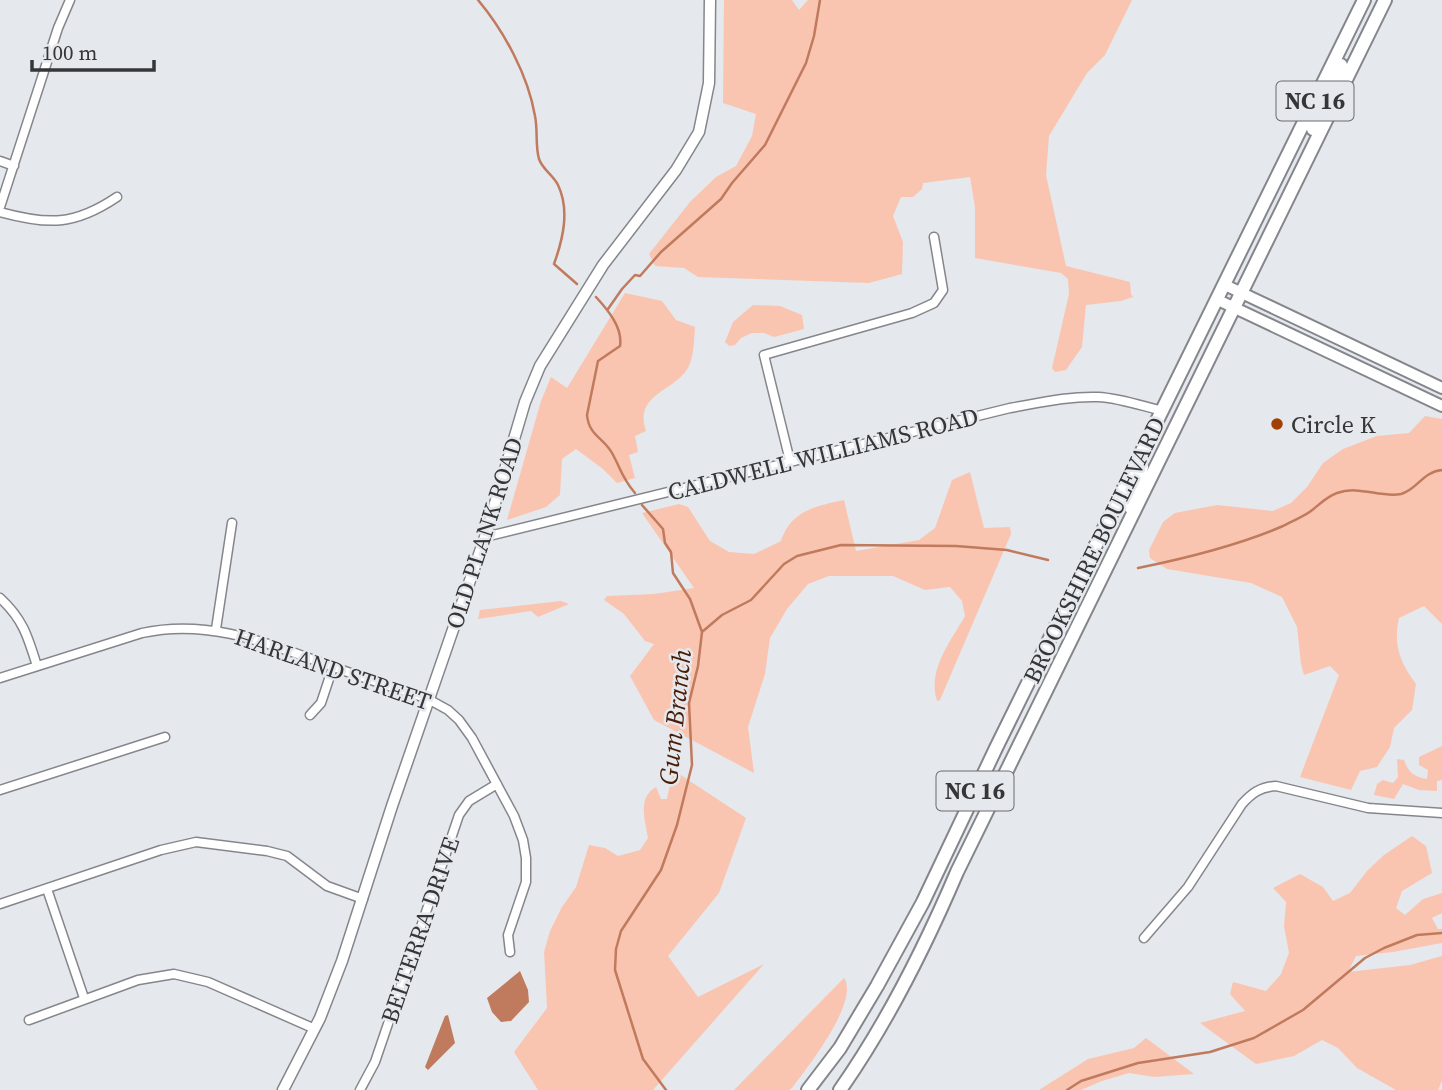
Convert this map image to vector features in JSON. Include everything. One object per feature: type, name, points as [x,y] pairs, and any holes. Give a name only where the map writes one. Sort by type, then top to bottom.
[{"type":"highway","name":"BROOKSHIRE BOULEVARD","points":[[808,1090],[858,1017],[923,902],[987,765],[1366,0]]},
{"type":"highway","points":[[1337,99],[1333,88],[1335,79],[1366,0]]},
{"type":"highway","name":"BROOKSHIRE BOULEVARD","points":[[840,1090],[859,1062],[932,930],[957,872],[1385,0]]},
{"type":"highway","points":[[1293,188],[1301,158],[1325,101],[1321,90]]},
{"type":"highway","points":[[1184,412],[1177,401],[1196,360],[1199,338]]},
{"type":"highway","points":[[1120,541],[1143,466],[1164,423],[1163,411]]},
{"type":"main road","points":[[1225,285],[1442,388]]},
{"type":"main road","points":[[1217,300],[1442,406]]},
{"type":"street","points":[[70,0],[58,28],[0,209],[36,222],[67,220],[102,207],[117,197]]},
{"type":"street","name":"OLD PLANK ROAD","points":[[283,1090],[315,1029],[363,899],[428,699],[485,537],[525,402],[540,366],[597,273],[676,170],[699,132],[709,83],[710,0]]},
{"type":"street","points":[[0,161],[14,166]]},
{"type":"street","points":[[790,461],[764,355],[912,313],[934,303],[943,290],[934,237]]},
{"type":"street","name":"CALDWELL WILLIAMS ROAD","points":[[485,537],[923,428],[1051,400],[1105,397],[1163,411]]},
{"type":"street","points":[[216,629],[232,523]]},
{"type":"street","points":[[0,598],[22,621],[37,666]]},
{"type":"street","name":"HARLAND STREET","points":[[0,678],[156,630],[178,627],[216,629],[252,639],[428,699],[448,710],[472,738],[514,816],[523,840],[526,882],[508,935],[510,952]]},
{"type":"street","points":[[310,715],[321,703],[333,667]]},
{"type":"street","points":[[0,790],[165,737]]},
{"type":"street","name":"BELTERRA DRIVE","points":[[360,1090],[375,1062],[459,815],[469,801],[497,784]]},
{"type":"street","points":[[1144,939],[1188,887],[1242,804],[1261,788],[1276,786],[1368,808],[1442,813]]},
{"type":"street","points":[[0,904],[161,850],[196,842],[287,856],[327,886],[363,899]]},
{"type":"street","points":[[47,889],[85,998]]},
{"type":"street","points":[[29,1020],[147,977],[183,975],[208,982],[315,1029]]},
{"type":"shaded area","points":[[724,0],[792,0],[799,10],[808,0],[1132,0],[1105,55],[1087,73],[1049,136],[1046,175],[1066,266],[1130,282],[1133,297],[1086,305],[1082,347],[1066,370],[1055,372],[1052,368],[1069,294],[1068,279],[1061,273],[975,258],[975,207],[970,177],[923,183],[922,189],[913,197],[901,197],[893,216],[903,242],[902,274],[869,283],[698,277],[684,268],[655,266],[649,254],[690,202],[716,177],[736,166],[752,136],[756,114],[723,103]]},
{"type":"shaded area","points":[[625,293],[662,301],[676,320],[695,327],[689,366],[683,375],[645,408],[646,431],[635,436],[638,452],[629,455],[635,478],[617,483],[576,449],[562,459],[560,495],[546,507],[507,520],[541,401],[551,377],[567,388]]},
{"type":"shaded area","points":[[753,305],[780,306],[802,315],[804,329],[774,337],[764,333],[752,333],[729,346],[725,342],[733,322]]},
{"type":"shaded area","points":[[1425,416],[1442,419],[1442,624],[1424,606],[1399,618],[1399,653],[1416,684],[1412,710],[1394,728],[1390,747],[1377,767],[1360,771],[1351,790],[1300,777],[1339,675],[1330,666],[1304,675],[1297,627],[1282,597],[1251,583],[1167,569],[1150,558],[1149,550],[1163,522],[1175,513],[1217,505],[1273,511],[1291,503],[1307,487],[1323,463],[1343,449],[1377,436],[1409,433]]},
{"type":"shaded area","points":[[970,472],[984,528],[1010,527],[1011,534],[940,700],[937,701],[935,689],[938,667],[965,616],[962,601],[950,587],[925,590],[893,576],[829,576],[808,584],[787,609],[770,638],[765,674],[748,727],[754,773],[654,720],[630,676],[654,644],[645,641],[624,614],[604,600],[607,596],[654,594],[694,588],[642,513],[679,504],[688,507],[710,541],[729,552],[754,554],[781,541],[791,522],[806,511],[844,500],[856,551],[919,540],[935,528],[952,480]]},
{"type":"shaded area","points":[[561,601],[569,604],[538,617],[531,611],[478,619],[480,610]]},
{"type":"shaded area","points":[[1442,746],[1442,780],[1437,781],[1437,791],[1419,790],[1403,784],[1394,799],[1374,795],[1377,784],[1383,780],[1393,783],[1398,777],[1397,759],[1404,760],[1415,775],[1427,779],[1428,770],[1419,765],[1419,757]]},
{"type":"shaded area","points":[[673,770],[746,818],[719,893],[668,956],[698,997],[764,964],[653,1090],[538,1090],[514,1052],[547,1008],[544,952],[550,931],[576,887],[589,845],[605,848],[618,856],[640,850],[648,838],[644,817],[646,797],[656,787],[661,799],[667,799]]},
{"type":"shaded area","points":[[1412,836],[1426,846],[1432,873],[1402,891],[1396,908],[1405,915],[1423,899],[1442,893],[1442,913],[1432,918],[1438,929],[1442,929],[1442,943],[1356,956],[1348,972],[1410,965],[1442,956],[1442,1081],[1438,1090],[1396,1090],[1357,1068],[1338,1048],[1322,1040],[1294,1056],[1256,1064],[1200,1023],[1245,1011],[1230,994],[1233,982],[1266,991],[1281,974],[1289,953],[1284,926],[1286,902],[1273,888],[1300,874],[1323,887],[1333,901],[1350,893],[1384,855]]},
{"type":"shaded area","points":[[520,971],[528,990],[529,1002],[511,1021],[501,1022],[492,1012],[487,998]]},
{"type":"shaded area","points":[[844,978],[847,989],[839,1018],[792,1088],[734,1090]]},
{"type":"shaded area","points":[[448,1015],[455,1043],[428,1070],[425,1067],[445,1016]]},
{"type":"shaded area","points":[[1146,1038],[1194,1074],[1154,1077],[1129,1073],[1081,1090],[1039,1090],[1088,1059],[1134,1048]]},
{"type":"waterway","points":[[478,0],[506,40],[527,85],[535,116],[539,159],[558,185],[564,204],[562,235],[554,264],[577,284]]},
{"type":"waterway","points":[[608,309],[635,275],[640,276],[661,252],[721,199],[765,145],[806,63],[820,0]]},
{"type":"waterway","name":"Gum Branch","points":[[596,297],[617,326],[620,346],[598,361],[587,415],[588,422],[593,432],[612,453],[635,493]]},
{"type":"waterway","points":[[1138,568],[1248,540],[1305,515],[1337,493],[1353,490],[1401,494],[1429,474],[1442,470]]},
{"type":"waterway","name":"Gum Branch","points":[[642,505],[663,529],[665,543],[671,552],[673,573],[690,599],[702,632],[698,666],[689,703],[692,765],[677,825],[661,870],[621,931],[616,949],[615,970],[643,1059],[666,1090]]},
{"type":"waterway","points":[[702,632],[722,615],[751,600],[784,564],[797,556],[841,545],[956,546],[1007,550],[1048,560]]},
{"type":"waterway","points":[[1067,1090],[1081,1081],[1138,1063],[1210,1052],[1254,1038],[1303,1010],[1365,958],[1417,935],[1442,933]]},
{"type":"place","name":"Circle K","points":[[1277,424]]}]
